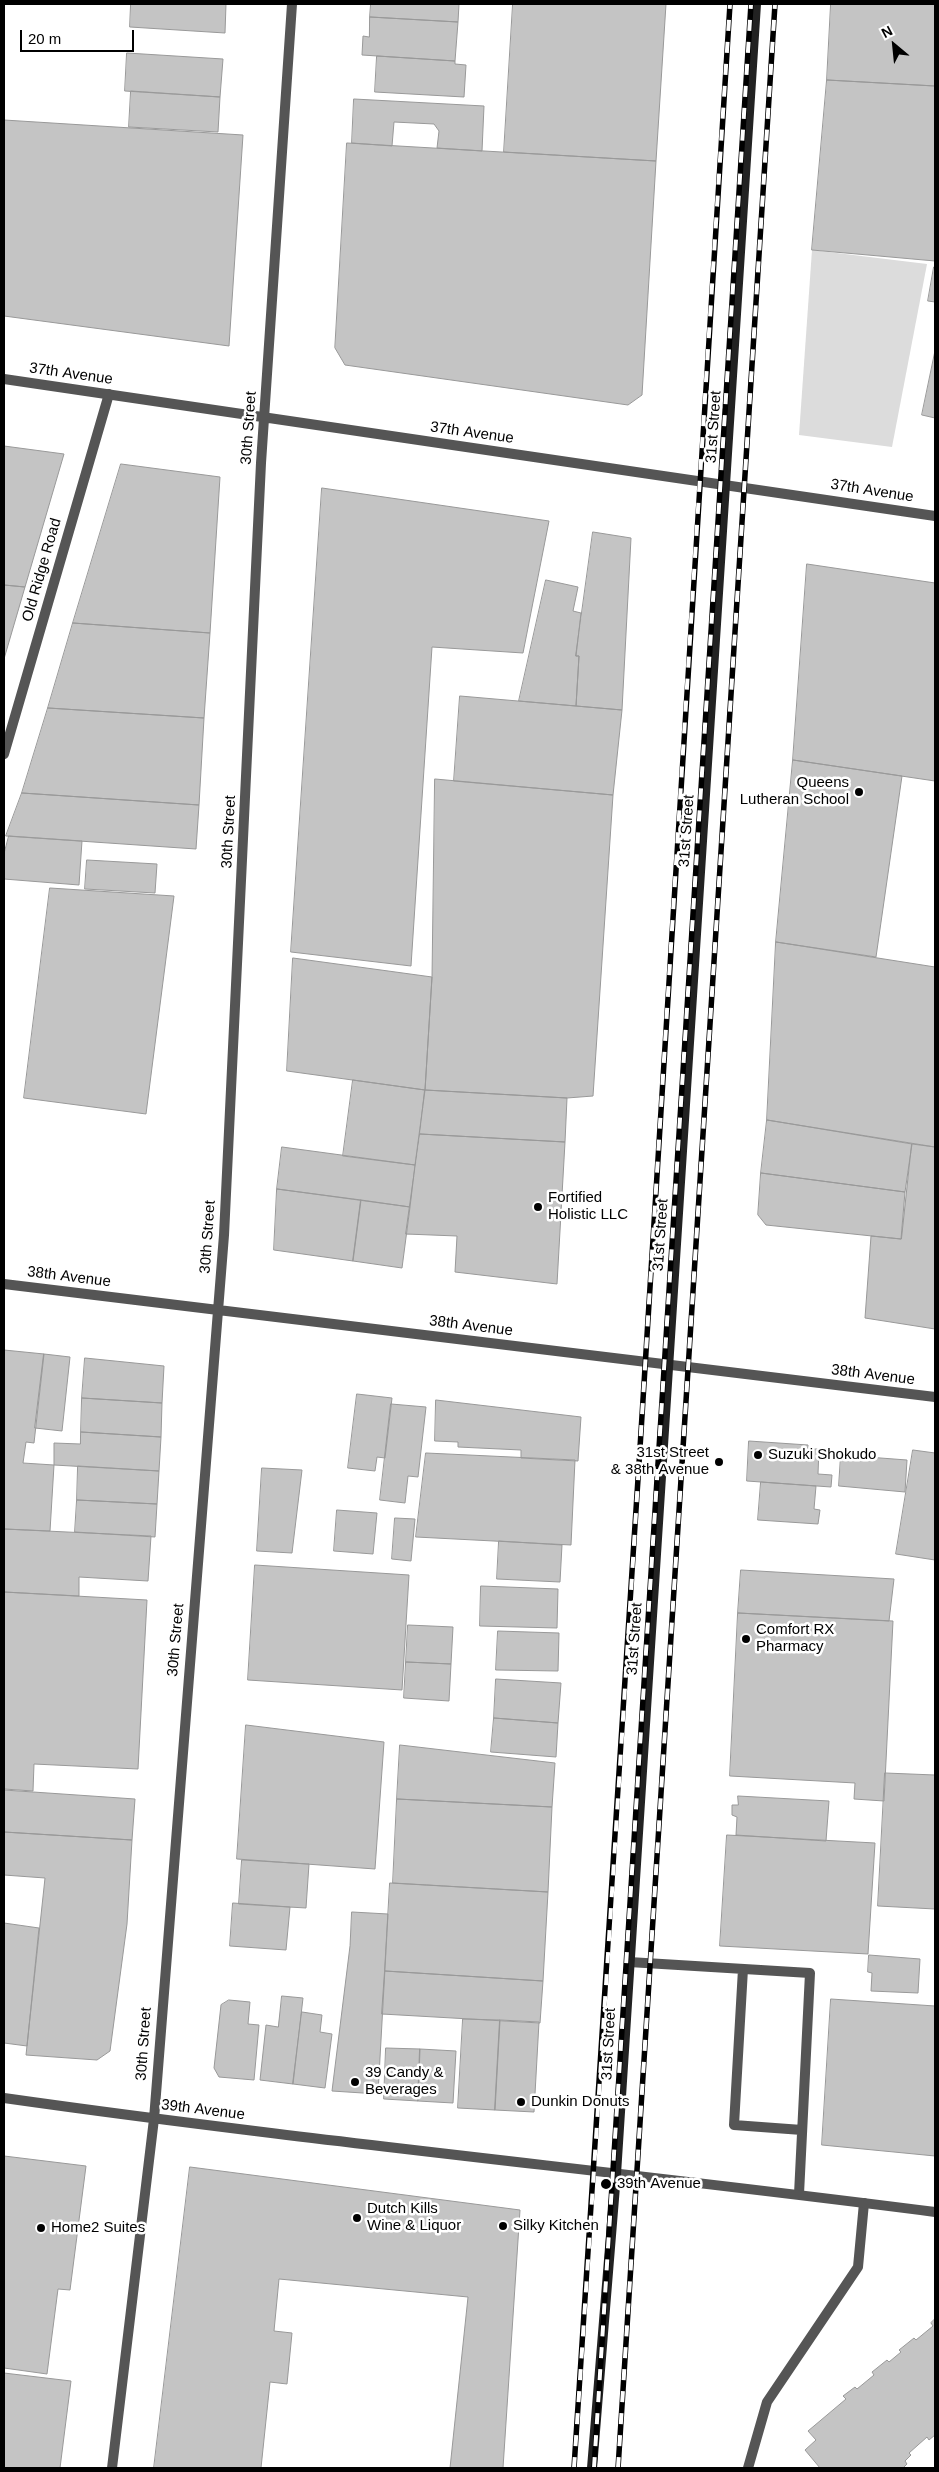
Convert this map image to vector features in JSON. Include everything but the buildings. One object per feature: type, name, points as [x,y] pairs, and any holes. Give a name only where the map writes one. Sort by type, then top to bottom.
[{"type":"main road","name":"31st Street","points":[[592,2468],[616,2174],[756,4]]},
{"type":"street","name":"30th Street","points":[[112,2468],[154,2119],[224,1235],[264,418],[292,4]]},
{"type":"street","name":"37th Avenue","points":[[4,379],[935,516]]},
{"type":"street","name":"Old Ridge Road","points":[[4,754],[109,394]]},
{"type":"street","name":"38th Avenue","points":[[4,1284],[217,1312],[668,1364],[935,1398]]},
{"type":"street","points":[[629,1962],[810,1974],[799,2194]]},
{"type":"street","points":[[743,1969],[734,2125],[802,2130]]},
{"type":"street","name":"39th Avenue","points":[[4,2098],[154,2119],[616,2174],[688,2180],[935,2212]]},
{"type":"street","points":[[748,2468],[767,2402],[858,2267],[864,2203]]},
{"type":"shaded area","points":[[812,250],[927,264],[892,447],[799,435]]},
{"type":"railway","points":[[574,2468],[615,1852],[730,4]]},
{"type":"railway","points":[[594,2468],[751,4]]},
{"type":"railway","points":[[618,2468],[775,4]]},
{"type":"place","name":"Queens Lutheran School","points":[[859,792]]},
{"type":"place","name":"Fortified Holistic LLC","points":[[538,1207]]},
{"type":"place","name":"Suzuki Shokudo","points":[[758,1455]]},
{"type":"place","name":"31st Street & 38th Avenue","points":[[719,1462]]},
{"type":"place","name":"Comfort RX Pharmacy","points":[[746,1639]]},
{"type":"place","name":"39 Candy & Beverages","points":[[355,2082]]},
{"type":"place","name":"Dunkin Donuts","points":[[521,2102]]},
{"type":"place","name":"39th Avenue","points":[[606,2184]]},
{"type":"place","name":"Dutch Kills Wine & Liquor","points":[[357,2218]]},
{"type":"place","name":"Silky Kitchen","points":[[503,2226]]},
{"type":"place","name":"Home2 Suites","points":[[41,2228]]}]
